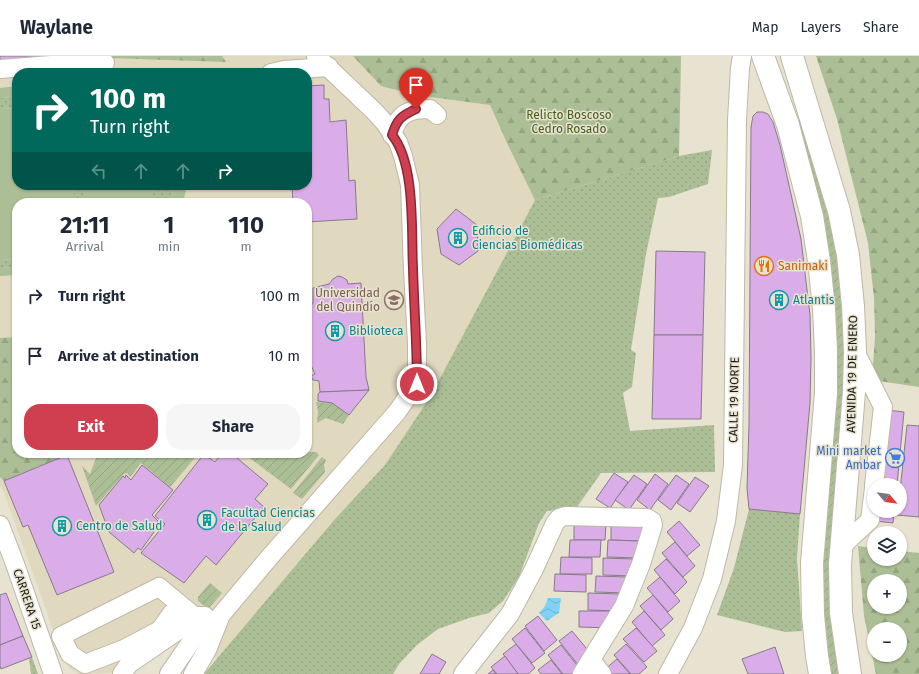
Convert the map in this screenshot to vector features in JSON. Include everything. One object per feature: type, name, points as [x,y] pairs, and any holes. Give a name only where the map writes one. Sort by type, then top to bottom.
[{"type":"main road","points":[[763,56],[788,125],[812,216],[824,309],[826,393],[812,564],[813,615],[820,674]]},
{"type":"main road","name":"AVENIDA 19 DE ENERO","points":[[792,56],[839,211],[848,255],[853,306],[855,351],[854,392],[840,564],[841,613],[850,674]]},
{"type":"street","name":"CALLE 19 NORTE","points":[[668,674],[694,628],[712,579],[726,521],[733,465],[738,115],[742,56]]},
{"type":"street","points":[[122,674],[128,664],[186,625],[207,617],[268,559],[397,412],[417,384],[417,343],[410,185],[398,142],[385,123],[374,111],[322,61],[280,66]]},
{"type":"street","points":[[13,68],[89,62],[104,63]]},
{"type":"street","points":[[0,69],[12,68]]},
{"type":"street","points":[[392,135],[396,124],[403,115],[416,109],[430,109],[437,115]]},
{"type":"street","points":[[855,351],[883,407],[875,478]]},
{"type":"street","points":[[463,674],[510,614],[534,569],[555,523],[560,518],[565,516],[648,518],[652,521],[653,526],[642,564],[624,606],[586,667],[602,674]]},
{"type":"street","points":[[841,547],[870,520],[870,518]]},
{"type":"street","name":"CARRERA 15","points":[[0,526],[7,567],[53,674]]},
{"type":"street","points":[[169,674],[193,639],[209,623],[207,617],[159,587],[61,636],[70,654],[85,664],[124,649],[160,630],[172,613],[183,621],[207,617]]},
{"type":"street","points":[[193,674],[207,650],[207,617]]},
{"type":"shaded area","name":"Universidad del Quindío","points":[[0,56],[681,56],[679,156],[535,200],[430,397],[385,465],[335,519],[217,659],[184,632],[115,673],[79,674],[70,668],[64,660],[3,490],[0,486]]},
{"type":"green space","points":[[107,56],[222,56],[226,62],[109,58]]},
{"type":"green space","name":"Relicto Boscoso Cedro Rosado","points":[[353,56],[681,56],[679,156],[535,200],[490,105],[416,95],[381,86]]},
{"type":"green space","points":[[816,56],[919,56],[919,387],[872,380],[875,336],[874,298],[868,243],[837,119]]},
{"type":"green space","points":[[12,87],[12,97],[0,98],[0,88]]},
{"type":"green space","points":[[12,97],[12,108],[0,109],[0,98]]},
{"type":"green space","points":[[12,108],[12,190],[74,190],[74,198],[12,198],[12,259],[0,260],[0,109]]},
{"type":"green space","points":[[805,115],[831,206],[846,314],[842,674],[830,674],[825,645],[819,578],[831,442],[795,122]]},
{"type":"green space","points":[[712,150],[708,184],[669,197],[658,198],[646,254],[631,350],[636,353],[632,387],[623,393],[630,431],[714,425],[715,472],[601,473],[577,507],[547,511],[539,523],[519,577],[503,601],[489,613],[469,618],[438,629],[417,645],[399,664],[393,674],[204,674],[335,519],[385,465],[430,397],[535,200],[679,156]]},
{"type":"green space","points":[[74,190],[173,190],[171,198],[74,198]]},
{"type":"green space","points":[[84,190],[151,190],[151,198],[85,198]]},
{"type":"green space","points":[[173,190],[186,190],[184,198],[171,198]]},
{"type":"green space","points":[[12,259],[12,267],[0,268],[0,260]]},
{"type":"green space","points":[[12,267],[12,275],[0,276],[0,268]]},
{"type":"green space","points":[[12,337],[12,458],[60,458],[4,481],[0,477],[0,338]]},
{"type":"green space","points":[[316,402],[332,403],[349,415],[343,424],[326,418],[317,423],[318,411]]},
{"type":"green space","points":[[312,452],[316,452],[319,455],[291,489],[250,458],[312,458]]},
{"type":"green space","points":[[322,457],[326,460],[324,465],[325,472],[302,499],[293,493]]},
{"type":"green space","points":[[96,458],[195,458],[170,487],[141,463],[130,477],[127,473],[124,474],[96,506],[82,466],[90,474]]},
{"type":"green space","points":[[749,509],[800,514],[797,559],[802,631],[785,632],[717,615],[734,568]]},
{"type":"green space","points":[[858,546],[867,547],[867,566],[907,566],[907,552],[919,553],[919,674],[876,674],[874,662],[907,662],[907,622],[867,622],[867,630],[864,616]]},
{"type":"green space","points":[[210,583],[222,593],[208,609],[198,601],[198,597]]},
{"type":"green space","points":[[32,657],[38,674],[31,674],[29,658]]},
{"type":"water","points":[[548,598],[561,598],[559,613],[547,621],[539,613],[545,606]]},
{"type":"building","points":[[0,56],[55,56],[0,67]]},
{"type":"building","points":[[324,85],[324,99],[329,99],[330,122],[346,120],[349,181],[355,180],[357,219],[312,222],[312,198],[293,198],[292,190],[312,190],[312,86]]},
{"type":"building","name":"Atlantis","points":[[757,112],[768,114],[773,122],[780,145],[801,239],[810,315],[810,403],[800,514],[749,509],[747,488],[749,424],[751,127],[753,116]]},
{"type":"building","name":"Edificio de Ciencias Biomédicas","points":[[456,209],[477,225],[478,251],[459,265],[441,254],[437,229]]},
{"type":"building","points":[[656,251],[705,252],[703,335],[654,335]]},
{"type":"building","name":"Biblioteca","points":[[338,276],[347,280],[348,284],[361,283],[366,377],[369,390],[320,392],[319,381],[313,380],[312,378],[312,376],[315,374],[312,368],[313,288],[329,284]]},
{"type":"building","points":[[654,335],[703,335],[701,419],[652,419]]},
{"type":"building","points":[[369,390],[349,415],[332,403],[318,401],[318,394],[320,392]]},
{"type":"building","points":[[887,410],[904,412],[898,478],[880,478]]},
{"type":"building","points":[[907,425],[919,426],[919,517],[907,516],[907,478],[901,478]]},
{"type":"building","name":"Centro de Salud","points":[[60,458],[68,458],[114,572],[57,595],[28,525],[23,527],[4,481]]},
{"type":"building","name":"Facultad Ciencias de la Salud","points":[[201,458],[210,458],[215,462],[218,458],[237,458],[268,484],[255,499],[264,507],[216,565],[206,556],[184,583],[141,553],[165,524],[155,516]]},
{"type":"building","points":[[142,465],[173,490],[152,515],[158,521],[152,529],[154,532],[141,550],[138,548],[134,553],[109,532],[99,505],[123,476],[125,478],[126,475],[131,480]]},
{"type":"building","points":[[614,473],[628,482],[610,508],[596,499]]},
{"type":"building","points":[[655,474],[668,484],[650,510],[637,500]]},
{"type":"building","points":[[634,475],[647,484],[629,510],[615,500]]},
{"type":"building","points":[[676,475],[689,484],[671,510],[658,500]]},
{"type":"building","points":[[695,477],[709,486],[690,512],[677,503]]},
{"type":"building","points":[[875,518],[893,518],[893,523],[875,521]]},
{"type":"building","points":[[679,521],[700,545],[687,556],[667,532]]},
{"type":"building","points":[[574,523],[606,523],[605,540],[574,540]]},
{"type":"building","points":[[611,523],[643,524],[642,541],[611,540]]},
{"type":"building","points":[[570,540],[601,540],[600,557],[569,557]]},
{"type":"building","points":[[608,540],[639,541],[639,558],[607,557]]},
{"type":"building","points":[[675,542],[695,566],[683,577],[662,553]]},
{"type":"building","points":[[561,557],[592,558],[592,574],[560,574]]},
{"type":"building","points":[[603,558],[635,559],[634,576],[603,575]]},
{"type":"building","points":[[666,559],[687,582],[675,594],[654,570]]},
{"type":"building","points":[[555,574],[586,575],[586,592],[554,591]]},
{"type":"building","points":[[596,576],[627,577],[627,593],[595,592]]},
{"type":"building","points":[[660,577],[680,601],[668,612],[647,588]]},
{"type":"building","points":[[6,593],[23,636],[0,645],[0,595]]},
{"type":"building","points":[[588,593],[620,594],[619,611],[588,610]]},
{"type":"building","points":[[653,595],[673,619],[661,630],[640,606]]},
{"type":"building","points":[[579,611],[610,611],[610,628],[579,627]]},
{"type":"building","points":[[644,611],[665,635],[652,646],[632,622]]},
{"type":"building","points":[[538,616],[557,640],[544,651],[525,626]]},
{"type":"building","points":[[525,628],[545,653],[532,663],[512,639]]},
{"type":"building","points":[[636,628],[657,651],[644,662],[623,639]]},
{"type":"building","points":[[572,631],[592,655],[579,666],[559,641]]},
{"type":"building","points":[[23,636],[32,657],[1,669],[0,645]]},
{"type":"building","points":[[516,644],[535,668],[528,674],[518,674],[503,654]]},
{"type":"building","points":[[626,644],[647,667],[639,674],[631,674],[614,655]]},
{"type":"building","points":[[561,645],[580,669],[574,674],[563,674],[548,655]]},
{"type":"building","points":[[775,647],[784,674],[748,674],[742,659]]},
{"type":"building","points":[[432,654],[446,662],[439,674],[420,674]]},
{"type":"building","points":[[505,656],[518,674],[497,674],[491,667]]},
{"type":"building","points":[[617,659],[630,674],[608,674],[604,670]]},
{"type":"building","points":[[551,660],[562,674],[541,674],[538,670]]},
{"type":"building","points":[[493,670],[496,674],[488,674]]},
{"type":"place","name":"Edificio de Ciencias Biomédicas","points":[[458,238]]},
{"type":"place","name":"Sanimaki","points":[[764,266]]},
{"type":"place","name":"Universidad del Quindío","points":[[394,300]]},
{"type":"place","name":"Atlantis","points":[[779,300]]},
{"type":"place","name":"Biblioteca","points":[[335,331]]},
{"type":"place","name":"Mini market Ambar","points":[[895,458]]},
{"type":"place","name":"Facultad Ciencias de la Salud","points":[[207,520]]},
{"type":"place","name":"Centro de Salud","points":[[62,526]]},
{"type":"route","points":[[416,109],[403,115],[396,124],[392,135],[398,142],[410,185],[417,343],[417,384]]}]
